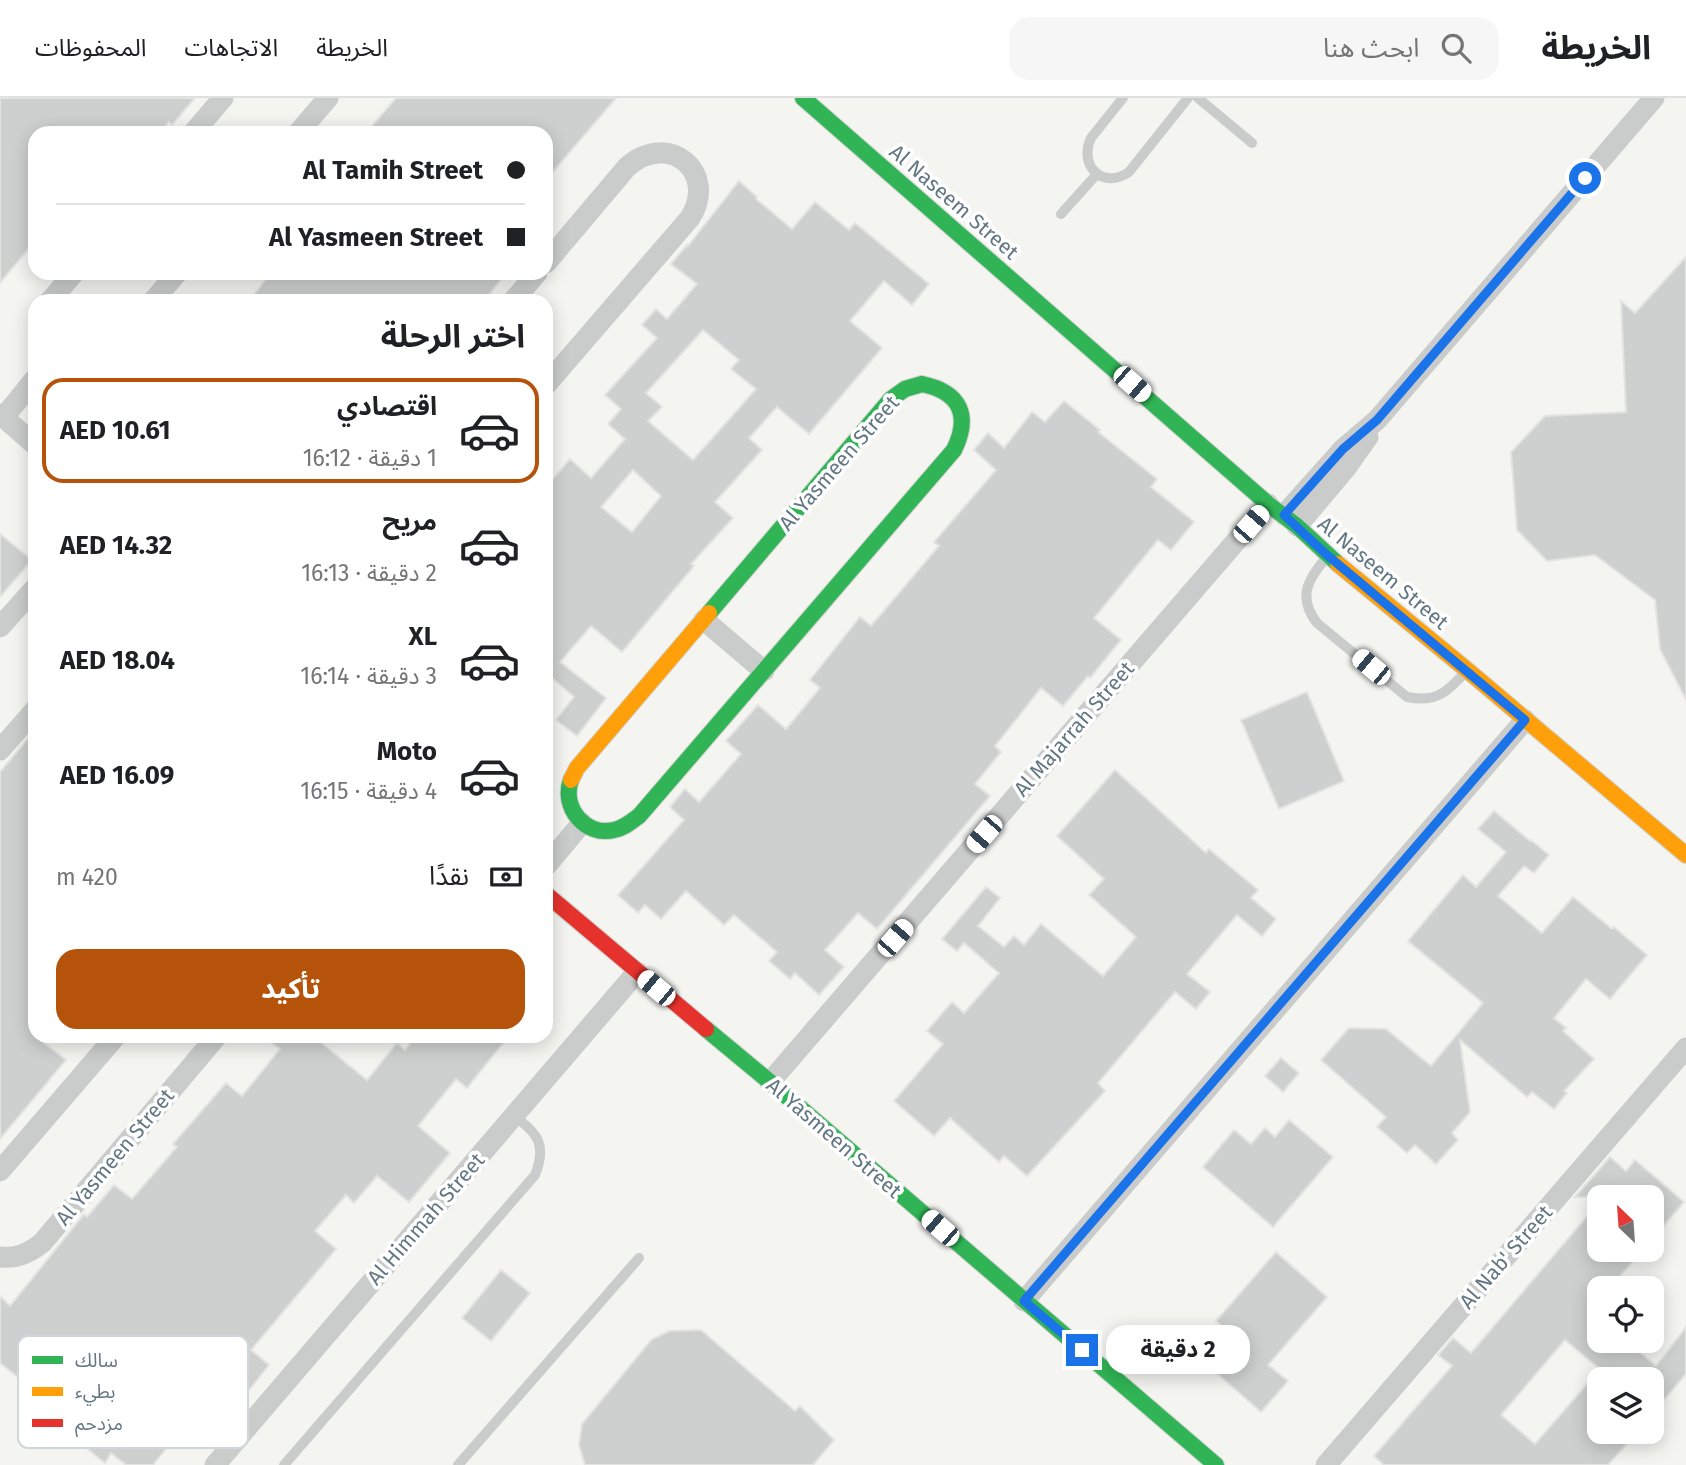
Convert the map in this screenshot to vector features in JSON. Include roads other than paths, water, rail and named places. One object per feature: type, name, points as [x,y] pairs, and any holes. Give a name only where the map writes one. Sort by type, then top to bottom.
[{"type":"street","points":[[199,126],[223,98]]},
{"type":"street","points":[[304,126],[328,98]]},
{"type":"street","name":"Al Naseem Street","points":[[803,98],[1327,555],[1686,856]]},
{"type":"street","name":"Al Majarrah Street","points":[[770,1082],[1283,515],[1355,456],[1377,420],[1654,98]]},
{"type":"street","points":[[553,255],[636,159],[657,152],[669,153],[689,165],[699,185],[696,208],[690,218],[553,377]]},
{"type":"street","points":[[56,294],[68,280]]},
{"type":"street","points":[[159,294],[171,280]]},
{"type":"street","points":[[519,294],[531,280]]},
{"type":"street","name":"Al Yasmeen Street","points":[[922,384],[944,390],[960,406],[963,418],[960,440],[954,450],[764,671],[639,816],[622,828],[601,831],[591,829],[574,814],[569,803],[568,790],[577,768],[900,391],[922,384]]},
{"type":"street","points":[[28,388],[2,416],[28,439]]},
{"type":"street","points":[[0,627],[28,596]]},
{"type":"street","points":[[704,620],[764,671]]},
{"type":"street","points":[[0,750],[28,718]]},
{"type":"street","points":[[1024,1301],[1525,720]]},
{"type":"street","points":[[553,858],[582,823]]},
{"type":"street","name":"Al Yasmeen Street","points":[[553,900],[770,1082],[1216,1465]]},
{"type":"street","name":"Al Himmah Street","points":[[248,1429],[637,972]]},
{"type":"street","points":[[0,1171],[110,1043]]},
{"type":"street","name":"Al Yasmeen Street","points":[[0,1257],[14,1258],[24,1255],[41,1243],[211,1043]]},
{"type":"street","name":"Al Nab' Street","points":[[1326,1465],[1686,1048]]},
{"type":"street","name":"Al Himmah Street","points":[[218,1464],[232,1448]]},
{"type":"lane","points":[[1123,98],[1091,138],[1088,146],[1088,161],[1097,174],[1105,178],[1114,179],[1129,172],[1188,98]]},
{"type":"lane","points":[[1198,98],[1252,144]]},
{"type":"lane","points":[[1061,214],[1097,174]]},
{"type":"lane","points":[[1327,555],[1309,580],[1306,589],[1308,607],[1317,623],[1347,648],[1407,697],[1420,700],[1432,698],[1453,687],[1467,670]]},
{"type":"lane","points":[[284,1465],[535,1175],[541,1152],[538,1140],[529,1126],[514,1116]]},
{"type":"lane","points":[[458,1465],[639,1258]]}]
